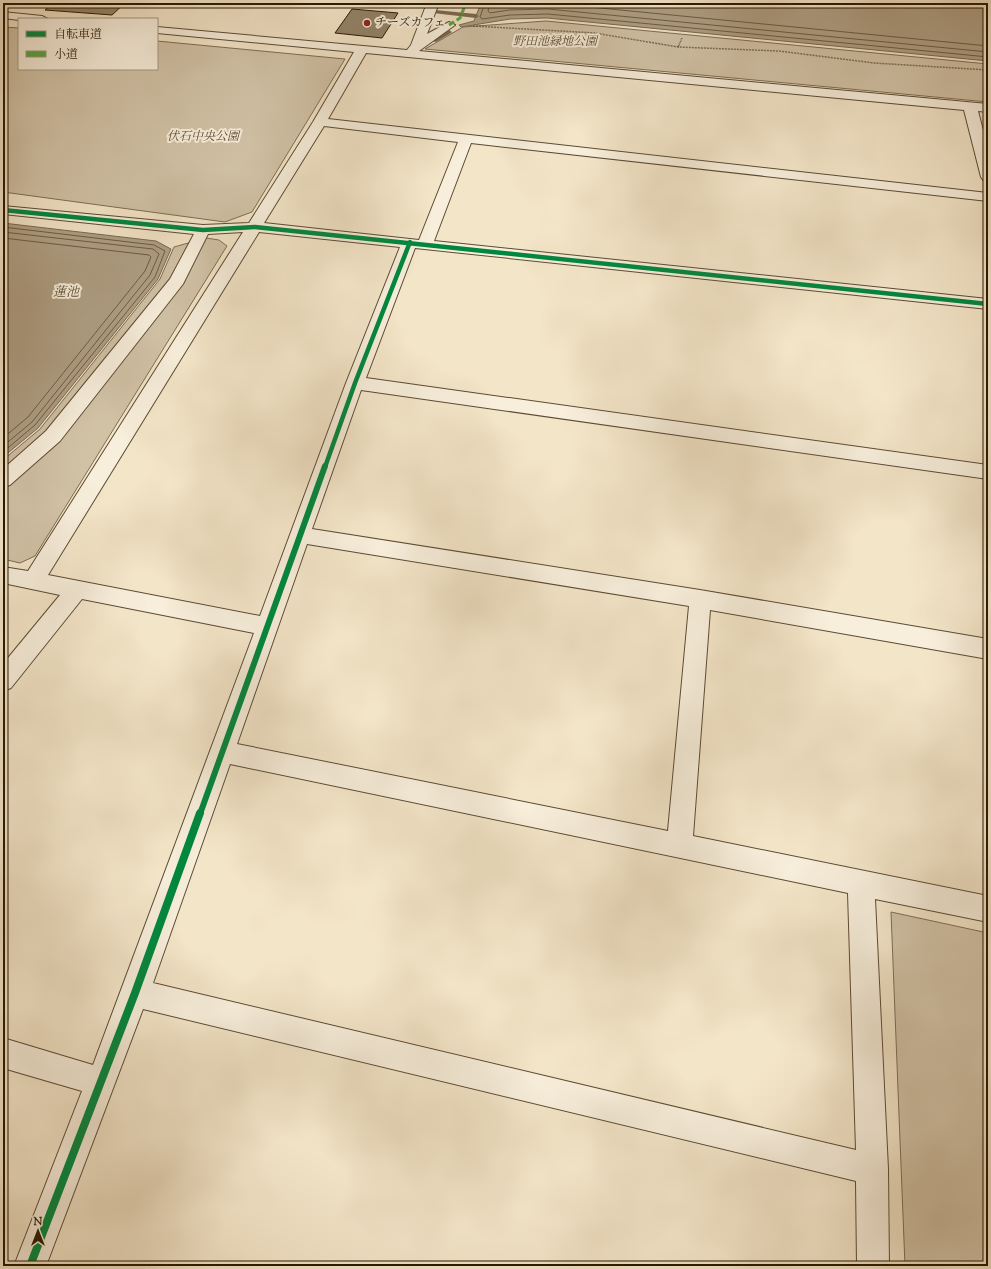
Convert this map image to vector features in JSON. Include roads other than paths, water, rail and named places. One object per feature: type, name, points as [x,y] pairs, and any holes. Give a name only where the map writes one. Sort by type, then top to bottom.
[{"type":"street","points":[[3,9],[10,3]]},
{"type":"street","points":[[414,49],[433,3]]},
{"type":"street","points":[[3,15],[32,18]]},
{"type":"street","points":[[414,49],[449,25]]},
{"type":"street","points":[[158,30],[362,49],[414,49],[988,108]]},
{"type":"street","points":[[34,580],[256,227],[320,122],[362,49]]},
{"type":"street","points":[[970,106],[988,176]]},
{"type":"street","points":[[320,122],[988,197]]},
{"type":"street","points":[[30,1266],[135,993],[355,383],[466,138]]},
{"type":"street","points":[[3,210],[203,230],[256,227],[988,304]]},
{"type":"street","points":[[3,480],[53,436],[177,281],[203,230]]},
{"type":"street","points":[[355,383],[988,472]]},
{"type":"street","points":[[301,535],[700,599],[988,649]]},
{"type":"street","points":[[3,575],[268,627]]},
{"type":"street","points":[[3,681],[78,589]]},
{"type":"street","points":[[679,845],[700,599]]},
{"type":"street","points":[[223,752],[988,909]]},
{"type":"street","points":[[861,883],[872,1169],[873,1266]]},
{"type":"street","points":[[135,993],[872,1169]]},
{"type":"street","points":[[3,1053],[100,1082]]},
{"type":"water","points":[[481,3],[988,3],[988,61],[547,18],[510,19],[461,27],[459,25],[474,21]]},
{"type":"water","name":"蓮池","points":[[3,223],[156,241],[171,249],[158,279],[38,428],[3,457]]},
{"type":"waterway","points":[[435,12],[476,16]]},
{"type":"waterway","points":[[434,41],[449,32]]},
{"type":"place","name":"チーズカフェ","points":[[367,23]]},
{"type":"park label","name":"野田池緑地公園","points":[[555,42]]},
{"type":"park label","name":"伏石中央公園","points":[[203,137]]}]
